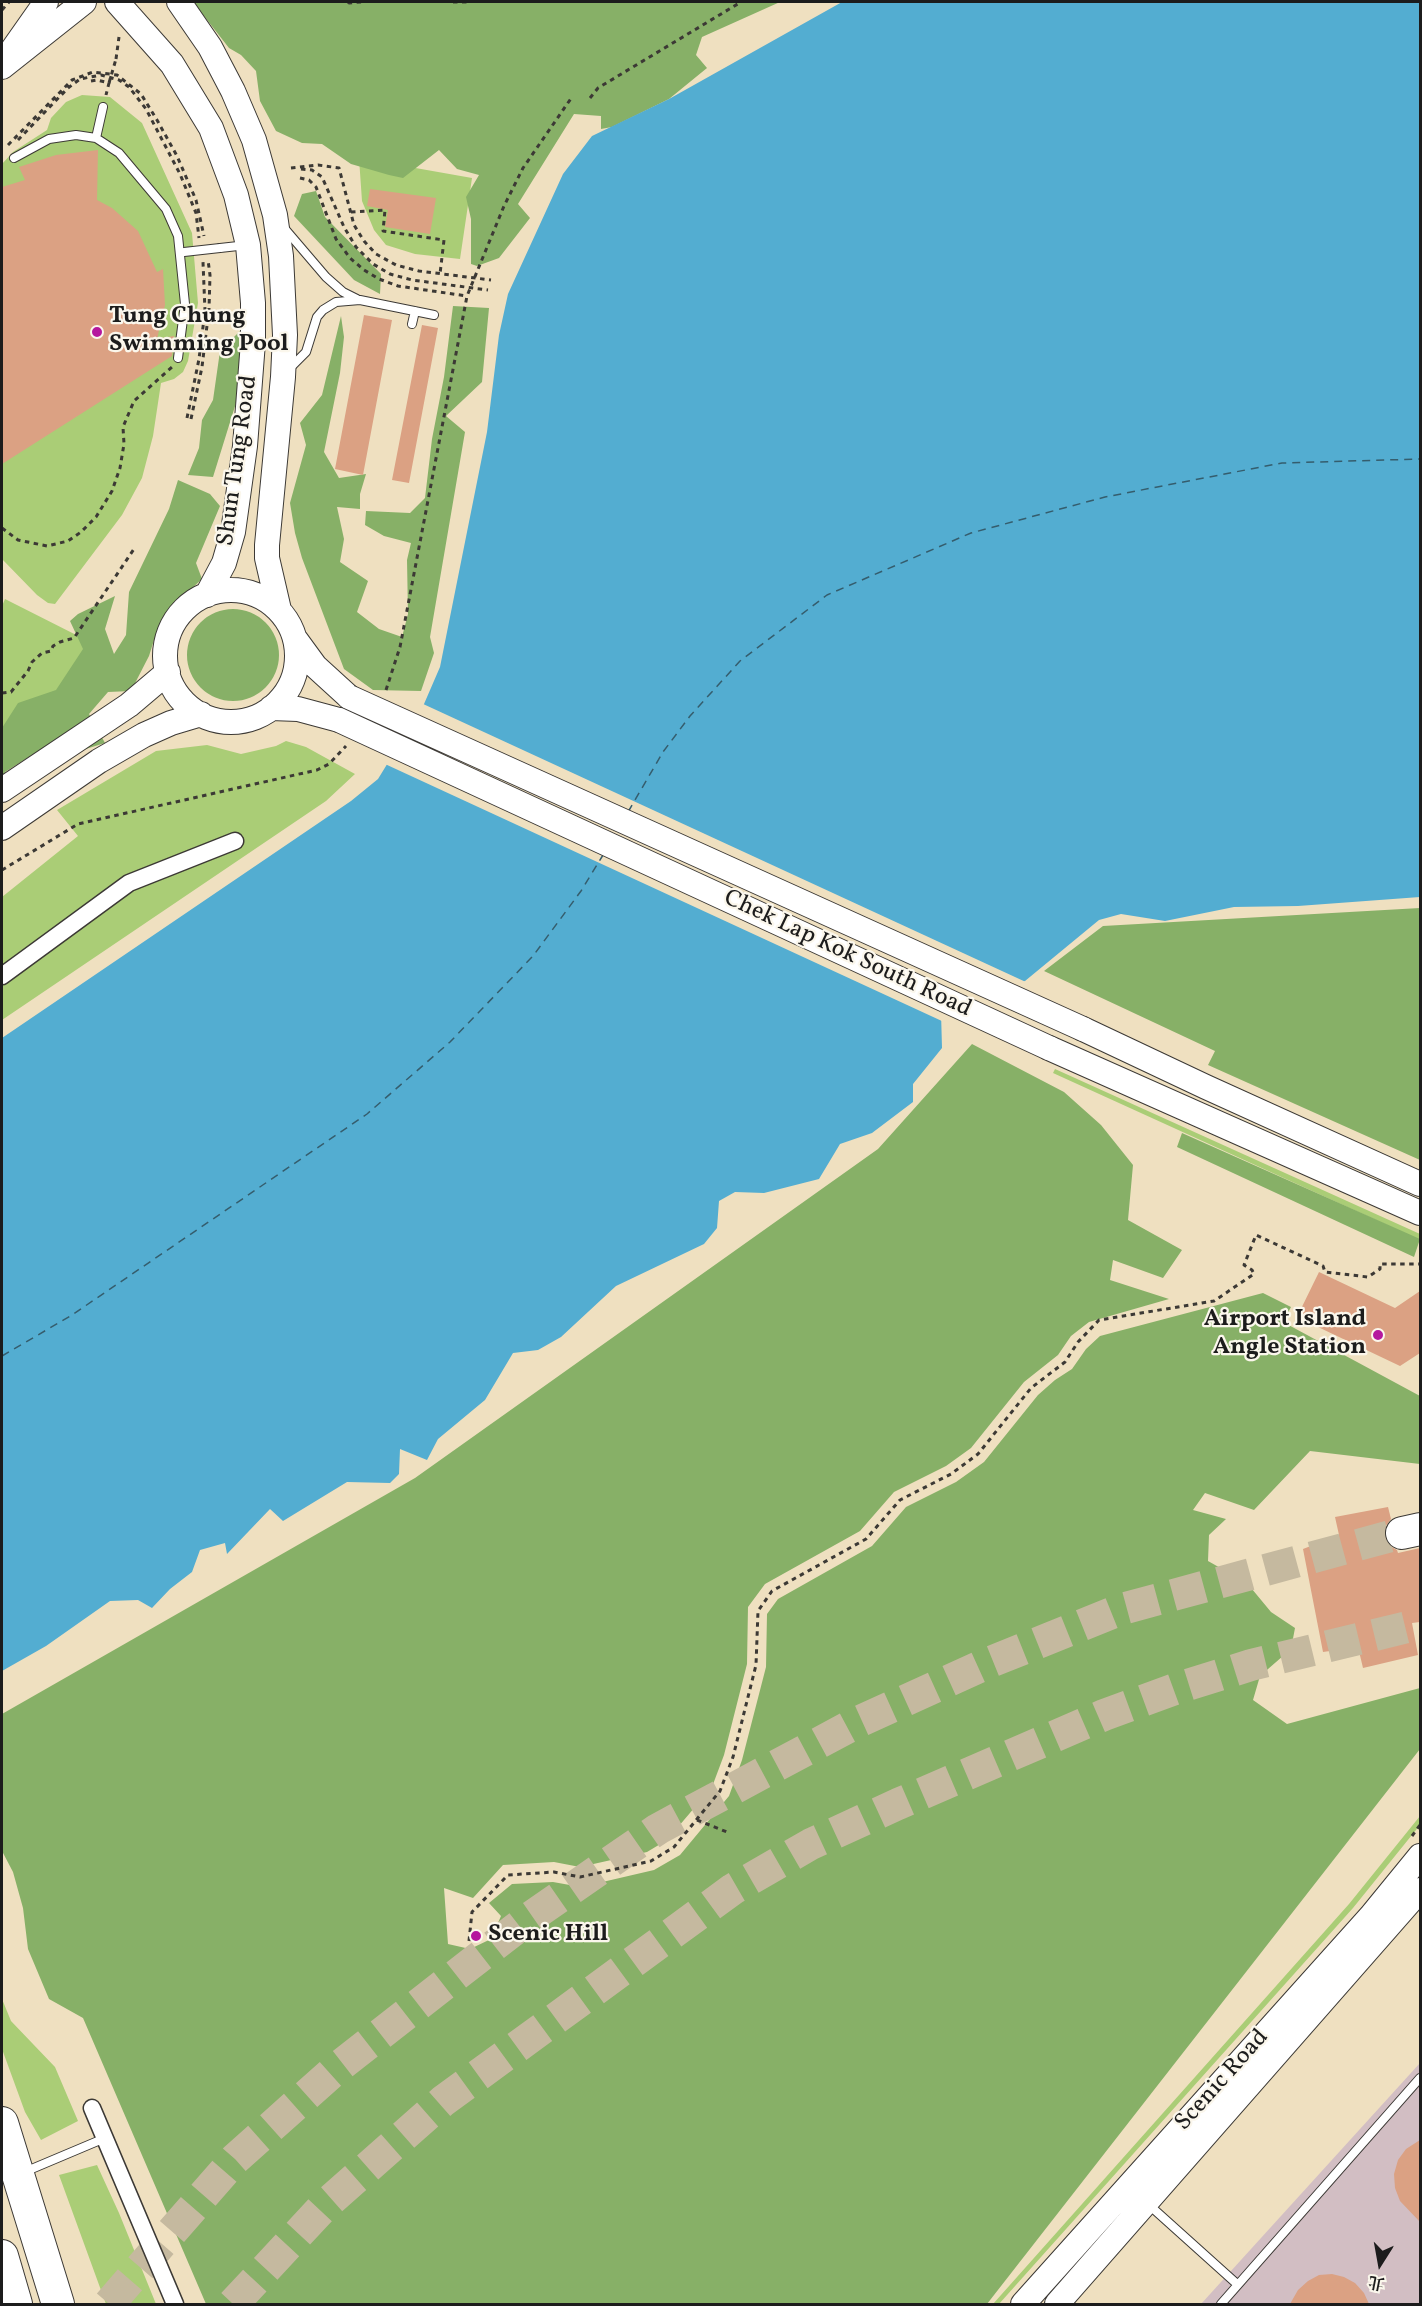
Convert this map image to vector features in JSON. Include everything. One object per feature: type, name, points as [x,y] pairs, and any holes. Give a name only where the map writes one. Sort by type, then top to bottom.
[{"type":"highway","points":[[2,2123],[58,2304]]},
{"type":"highway","points":[[2,2256],[16,2304]]},
{"type":"main road","points":[[2,66],[45,2]]},
{"type":"main road","points":[[2,66],[84,2]]},
{"type":"main road","name":"Shun Tung Road","points":[[117,2],[172,64],[211,128],[234,186],[248,245],[253,303],[253,342],[245,446],[233,532],[224,564],[207,595]]},
{"type":"main road","name":"Shun Tung Road","points":[[178,2],[210,47],[234,91],[254,140],[275,215],[284,298],[283,377],[267,558],[279,610]]},
{"type":"main road","points":[[220,591],[245,592],[263,599],[279,610],[296,640],[297,656],[291,684],[271,708],[258,716],[241,721],[220,721],[201,714],[180,697],[168,672],[166,648],[173,626],[187,607],[207,595],[220,591]]},
{"type":"main road","name":"Chek Lap Kok South Road","points":[[296,640],[315,666],[349,697],[1420,1184]]},
{"type":"main road","points":[[2,790],[129,705],[168,672]]},
{"type":"main road","name":"Chek Lap Kok South Road","points":[[271,708],[298,709],[339,720],[1049,1048],[1420,1213]]},
{"type":"main road","points":[[2,828],[99,761],[144,735],[171,723],[201,714]]},
{"type":"main road","name":"Scenic Road","points":[[1023,2304],[1371,1916],[1420,1856]]},
{"type":"main road","name":"Scenic Road","points":[[1057,2304],[1420,1890]]},
{"type":"street","points":[[2,976],[129,883],[235,841]]},
{"type":"street","points":[[92,2108],[175,2304]]},
{"type":"lane","points":[[96,138],[103,107]]},
{"type":"lane","points":[[15,158],[49,139],[76,135],[96,138],[119,153],[166,209],[178,236],[182,252],[185,304],[178,358]]},
{"type":"lane","points":[[275,215],[289,236],[326,277],[343,292],[360,300],[434,315]]},
{"type":"lane","points":[[182,252],[248,245]]},
{"type":"lane","points":[[283,377],[306,352],[314,325],[323,310],[336,302],[360,300]]},
{"type":"lane","points":[[412,324],[414,311]]},
{"type":"lane","points":[[1221,2304],[1420,2078]]},
{"type":"lane","points":[[18,2175],[105,2138]]},
{"type":"lane","points":[[1146,2202],[1237,2284]]},
{"type":"path","points":[[2,10],[9,2]]},
{"type":"path","points":[[348,2],[361,2]]},
{"type":"path","points":[[453,2],[467,2]]},
{"type":"path","points":[[590,98],[598,88],[741,2]]},
{"type":"path","points":[[91,81],[109,83],[120,35]]},
{"type":"path","points":[[384,696],[400,647],[468,296],[491,234],[524,168],[572,97]]},
{"type":"path","points":[[291,168],[333,165],[339,168],[354,225],[364,242],[376,254],[396,265],[419,272],[491,280]]},
{"type":"path","points":[[297,169],[312,170],[322,177],[344,227],[356,247],[373,264],[390,274],[412,280],[488,290]]},
{"type":"path","points":[[300,178],[309,180],[316,187],[336,239],[350,258],[364,270],[398,286],[468,296]]},
{"type":"path","points":[[351,212],[385,210],[383,231],[444,240],[440,274]]},
{"type":"path","points":[[2,528],[18,540],[47,546],[68,541],[81,532],[96,517],[112,491],[120,468],[124,444],[123,427],[134,401],[153,382],[171,370],[178,358]]},
{"type":"path","points":[[2,693],[11,692],[28,671],[32,662],[42,653],[51,651],[53,646],[60,642],[74,638],[134,549]]},
{"type":"path","points":[[2,870],[78,824],[317,770],[336,759],[350,741]]},
{"type":"path","points":[[469,1941],[472,1912],[508,1875],[554,1872],[580,1877],[651,1861],[674,1847],[720,1791],[733,1757],[756,1665],[758,1611],[772,1592],[866,1539],[900,1500],[951,1474],[978,1454],[1031,1388],[1065,1362],[1078,1342],[1099,1320],[1214,1301],[1254,1274],[1252,1269],[1244,1265],[1256,1235],[1323,1266],[1325,1272],[1368,1277],[1380,1269],[1380,1264],[1420,1264]]},
{"type":"path","points":[[697,1820],[727,1832]]},
{"type":"shaded area","points":[[1420,2063],[1420,2304],[1201,2304]]},
{"type":"green space","points":[[193,2],[780,2],[702,37],[696,55],[707,68],[669,99],[612,127],[601,129],[601,116],[574,114],[518,204],[530,218],[499,258],[477,266],[471,264],[471,219],[466,197],[479,175],[457,169],[439,150],[403,178],[389,175],[351,164],[322,144],[302,143],[276,131],[260,101],[256,71],[241,55],[229,48]]},
{"type":"green space","name":"Tung Chung Swimming Pool","points":[[82,95],[110,97],[142,123],[192,233],[198,303],[188,361],[183,372],[174,379],[161,383],[153,436],[142,478],[122,515],[55,604],[48,603],[37,595],[2,559],[2,164],[13,152],[47,130],[51,118],[66,102]]},
{"type":"green space","points":[[359,158],[472,178],[460,259],[415,254],[386,245],[374,230],[362,201]]},
{"type":"green space","points":[[316,191],[325,217],[381,274],[380,294],[354,280],[294,216],[302,194]]},
{"type":"green space","points":[[453,306],[489,308],[482,382],[446,416],[465,432],[430,637],[434,653],[421,691],[373,690],[344,669],[302,558],[295,533],[290,503],[306,445],[300,423],[322,395],[341,316],[344,337],[340,373],[324,452],[339,478],[366,474],[360,494],[360,509],[337,507],[344,539],[340,562],[368,581],[357,612],[379,629],[402,637],[408,614],[407,560],[411,543],[384,536],[365,525],[366,511],[410,513],[425,498]]},
{"type":"green space","points":[[245,326],[240,390],[213,477],[188,475],[199,448],[202,420],[213,400],[220,351]]},
{"type":"green space","points":[[178,480],[210,494],[220,506],[196,563],[202,579],[179,600],[154,640],[149,656],[131,691],[108,692],[89,714],[105,743],[76,752],[48,745],[5,772],[2,782],[2,728],[18,703],[56,690],[83,649],[70,621],[78,614],[115,596],[105,629],[114,654],[126,635],[129,592],[169,509]]},
{"type":"green space","points":[[5,599],[102,648],[89,674],[2,736],[2,606]]},
{"type":"green space","points":[[233,609],[251,612],[266,622],[276,637],[279,655],[276,673],[266,688],[251,698],[233,701],[215,698],[200,688],[190,673],[187,655],[190,637],[200,622],[215,612]]},
{"type":"green space","points":[[286,741],[306,747],[355,774],[326,801],[2,1020],[2,897],[78,836],[57,810],[156,751],[207,745],[241,754],[276,746]]},
{"type":"green space","points":[[1420,908],[1420,1160],[1208,1065],[1215,1051],[1044,971],[1103,926]]},
{"type":"green space","points":[[972,1044],[1064,1092],[1101,1125],[1133,1165],[1128,1220],[1182,1250],[1163,1278],[1113,1260],[1110,1280],[1169,1299],[1089,1322],[1071,1336],[1058,1355],[1024,1382],[971,1448],[946,1466],[894,1492],[860,1531],[765,1584],[748,1607],[747,1664],[724,1755],[712,1787],[667,1840],[647,1852],[580,1867],[554,1862],[503,1865],[473,1898],[444,1888],[448,1944],[470,1949],[491,1939],[501,1916],[489,1903],[512,1884],[553,1882],[581,1887],[654,1870],[680,1855],[729,1796],[742,1760],[766,1667],[767,1614],[778,1599],[872,1546],[906,1507],[956,1482],[984,1462],[1038,1395],[1072,1369],[1086,1349],[1100,1336],[1263,1293],[1291,1307],[1283,1322],[1420,1396],[1420,1464],[1310,1451],[1254,1510],[1205,1493],[1193,1510],[1226,1519],[1209,1535],[1208,1561],[1247,1583],[1271,1612],[1295,1628],[1291,1649],[1260,1676],[1253,1700],[1287,1724],[1420,1688],[1420,1749],[987,2304],[206,2304],[83,2018],[49,1999],[28,1949],[23,1908],[13,1872],[2,1851],[2,1714],[415,1478],[878,1149]]},
{"type":"green space","points":[[1055,1069],[1420,1234],[1420,1240],[1053,1073]]},
{"type":"green space","points":[[1182,1133],[1420,1239],[1414,1257],[1177,1147]]},
{"type":"green space","points":[[1420,1816],[1420,1825],[1353,1908],[999,2304],[993,2304],[1349,1904]]},
{"type":"green space","points":[[2,1999],[11,2021],[55,2067],[78,2121],[41,2140],[25,2112],[2,2049]]},
{"type":"green space","points":[[97,2165],[156,2304],[106,2304],[59,2175]]},
{"type":"water","points":[[842,2],[1420,2],[1420,897],[1298,906],[1234,907],[1165,921],[1121,914],[1099,920],[1025,981],[941,1012],[942,1048],[913,1084],[913,1102],[872,1133],[840,1144],[819,1179],[764,1193],[735,1192],[719,1201],[717,1228],[704,1244],[616,1286],[561,1337],[538,1350],[513,1353],[485,1400],[438,1439],[427,1460],[400,1449],[399,1474],[390,1483],[347,1482],[283,1521],[270,1509],[227,1554],[225,1543],[200,1550],[192,1572],[170,1589],[152,1608],[138,1600],[110,1601],[46,1646],[2,1671],[2,1038],[351,801],[378,779],[424,704],[440,667],[487,432],[499,335],[508,294],[563,174],[592,136],[669,99]]},
{"type":"pier","points":[[421,703],[1028,983],[944,1014],[944,1022],[385,764]]},
{"type":"building","points":[[98,150],[97,200],[112,208],[138,231],[157,272],[163,269],[165,305],[157,339],[174,336],[172,356],[2,464],[2,187],[25,180],[19,167],[56,155]]},
{"type":"building","points":[[370,189],[436,198],[430,234],[385,227],[388,210],[367,206]]},
{"type":"building","points":[[364,315],[392,320],[363,475],[335,469]]},
{"type":"building","points":[[422,325],[438,328],[409,483],[392,480]]},
{"type":"building","name":"Airport Island Angle Station","points":[[1319,1272],[1395,1308],[1420,1291],[1420,1353],[1400,1366],[1297,1317]]},
{"type":"building","points":[[1388,1507],[1391,1519],[1385,1527],[1384,1536],[1388,1545],[1398,1553],[1420,1548],[1420,1622],[1412,1623],[1418,1655],[1363,1668],[1358,1647],[1323,1652],[1303,1549],[1339,1535],[1335,1517]]},
{"type":"building","points":[[1420,2140],[1420,2222],[1400,2201],[1395,2188],[1394,2174],[1398,2160],[1406,2149]]},
{"type":"building","points":[[1332,2274],[1355,2283],[1364,2293],[1369,2304],[1290,2304],[1298,2290],[1308,2281],[1319,2275]]},
{"type":"ferry route","points":[[628,812],[663,752],[690,716],[740,661],[827,595],[971,533],[1105,497],[1282,463],[1420,459]]},
{"type":"ferry route","points":[[2,1356],[72,1315],[367,1114],[450,1042],[533,956],[581,891],[603,855]]},
{"type":"tunnel","points":[[109,2304],[235,2159],[337,2068],[528,1919],[658,1829],[858,1722],[988,1663],[1122,1609],[1402,1533]]},
{"type":"tunnel","points":[[233,2304],[325,2205],[443,2101],[733,1889],[811,1844],[1104,1715],[1178,1688],[1251,1665],[1420,1624]]},
{"type":"place","name":"Tung Chung Swimming Pool","points":[[97,332]]},
{"type":"place","name":"Airport Island Angle Station","points":[[1378,1335]]},
{"type":"place","name":"Scenic Hill","points":[[476,1936]]}]
